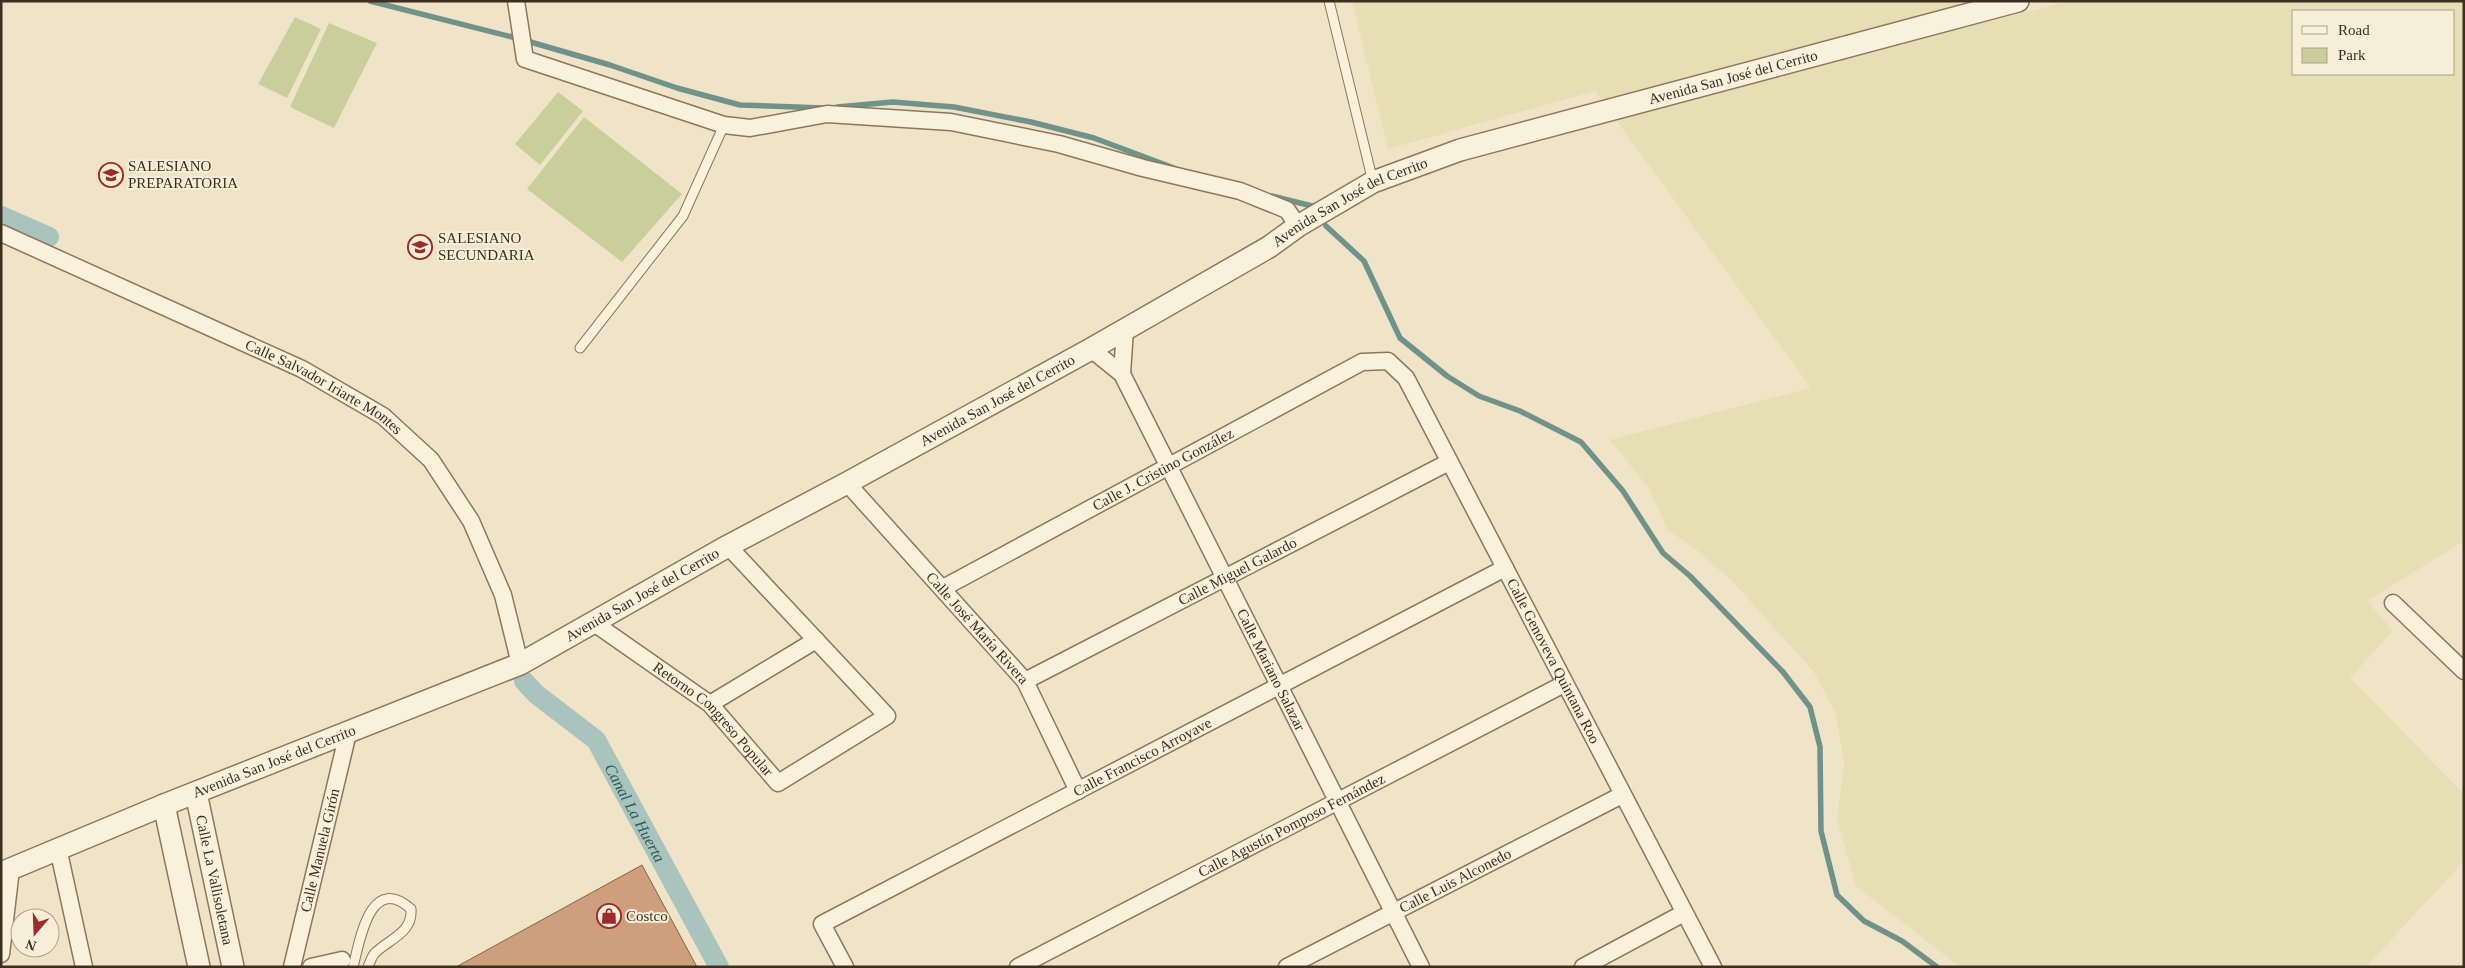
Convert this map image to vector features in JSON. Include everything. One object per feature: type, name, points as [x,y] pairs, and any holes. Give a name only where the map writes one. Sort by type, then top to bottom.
[{"type":"street","points":[[516,1],[524,54],[724,125],[750,128],[828,114],[951,122],[1059,144],[1143,168],[1240,191],[1287,210],[1298,226]]},
{"type":"street","name":"Avenida San José del Cerrito","points":[[6,871],[164,805],[520,664],[728,546],[848,483],[1090,349],[1269,247],[1298,226],[1373,182],[1460,150],[2018,1]]},
{"type":"street","name":"Calle Salvador Iriarte Montes","points":[[1,233],[302,369],[383,416],[431,460],[471,521],[503,595],[520,664]]},
{"type":"street","points":[[1122,374],[1125,329]]},
{"type":"street","name":"Calle Mariano Salazar","points":[[1090,349],[1122,374],[1421,967]]},
{"type":"street","name":"Calle Genoveva Quintana Roo","points":[[1388,361],[1406,378],[1713,967]]},
{"type":"street","name":"Calle J. Cristino González","points":[[942,588],[1362,362],[1388,361]]},
{"type":"street","name":"Calle Miguel Galardo","points":[[1026,681],[1449,462]]},
{"type":"street","name":"Calle José María Rivera","points":[[848,483],[1026,681],[1078,791]]},
{"type":"street","name":"Retorno Congreso Popular","points":[[594,623],[710,704],[778,783],[888,716],[728,546]]},
{"type":"street","name":"Calle Francisco Arroyave","points":[[845,967],[822,924],[1505,568]]},
{"type":"street","points":[[2393,603],[2464,671]]},
{"type":"street","points":[[710,704],[816,640]]},
{"type":"street","name":"Calle Agustín Pomposo Fernández","points":[[1018,967],[1564,684]]},
{"type":"street","name":"Calle Manuela Girón","points":[[292,967],[348,733]]},
{"type":"street","name":"Calle La Vallisoletana","points":[[196,793],[233,967]]},
{"type":"street","name":"Calle Luis Alconedo","points":[[1288,967],[1622,795]]},
{"type":"street","points":[[164,805],[199,967]]},
{"type":"street","points":[[58,848],[84,967]]},
{"type":"street","points":[[1,954],[6,871]]},
{"type":"street","points":[[1583,967],[1684,914]]},
{"type":"street","points":[[311,967],[347,964]]},
{"type":"lane","points":[[1329,1],[1373,182]]},
{"type":"lane","points":[[580,348],[683,216],[724,125]]},
{"type":"lane","points":[[347,964],[365,922],[375,905],[384,899],[395,899],[411,909],[411,918],[394,941],[375,953],[368,967]]},
{"type":"shaded area","points":[[1352,1],[1957,1],[1966,27],[2070,1],[2464,1],[2464,541],[2367,601],[2393,631],[2350,678],[2464,794],[2464,861],[2366,967],[1960,967],[1856,886],[1837,819],[1844,763],[1836,714],[1814,672],[1734,583],[1698,551],[1668,530],[1649,488],[1610,440],[1811,388],[1595,91],[1388,149]]},
{"type":"green space","points":[[295,17],[321,29],[287,98],[258,84]]},
{"type":"green space","points":[[329,23],[377,43],[334,128],[290,107]]},
{"type":"green space","points":[[558,92],[583,111],[540,165],[515,144]]},
{"type":"green space","points":[[584,117],[682,194],[622,262],[527,189]]},
{"type":"building","name":"Costco","points":[[642,865],[697,967],[456,967]]},
{"type":"waterway","points":[[370,1],[520,39],[610,65],[677,88],[740,105],[823,108]]},
{"type":"waterway","points":[[837,107],[893,102],[954,107],[1031,122],[1094,138],[1174,168]]},
{"type":"waterway","points":[[1272,196],[1312,206]]},
{"type":"waterway","name":"Canal La Huerta","points":[[1,216],[49,237]]},
{"type":"waterway","points":[[1326,226],[1364,261],[1400,338],[1447,376],[1479,396],[1520,411],[1581,442],[1623,491],[1663,553],[1690,576],[1783,672],[1810,707],[1820,747],[1821,831],[1837,895],[1864,921],[1902,941],[1937,967]]},
{"type":"waterway","name":"Canal La Huerta","points":[[524,681],[536,694],[596,740],[719,967]]},
{"type":"place","name":"SALESIANO PREPARATORIA","points":[[111,175]]},
{"type":"place","name":"SALESIANO SECUNDARIA","points":[[420,247]]},
{"type":"place","name":"Costco","points":[[609,916]]}]
